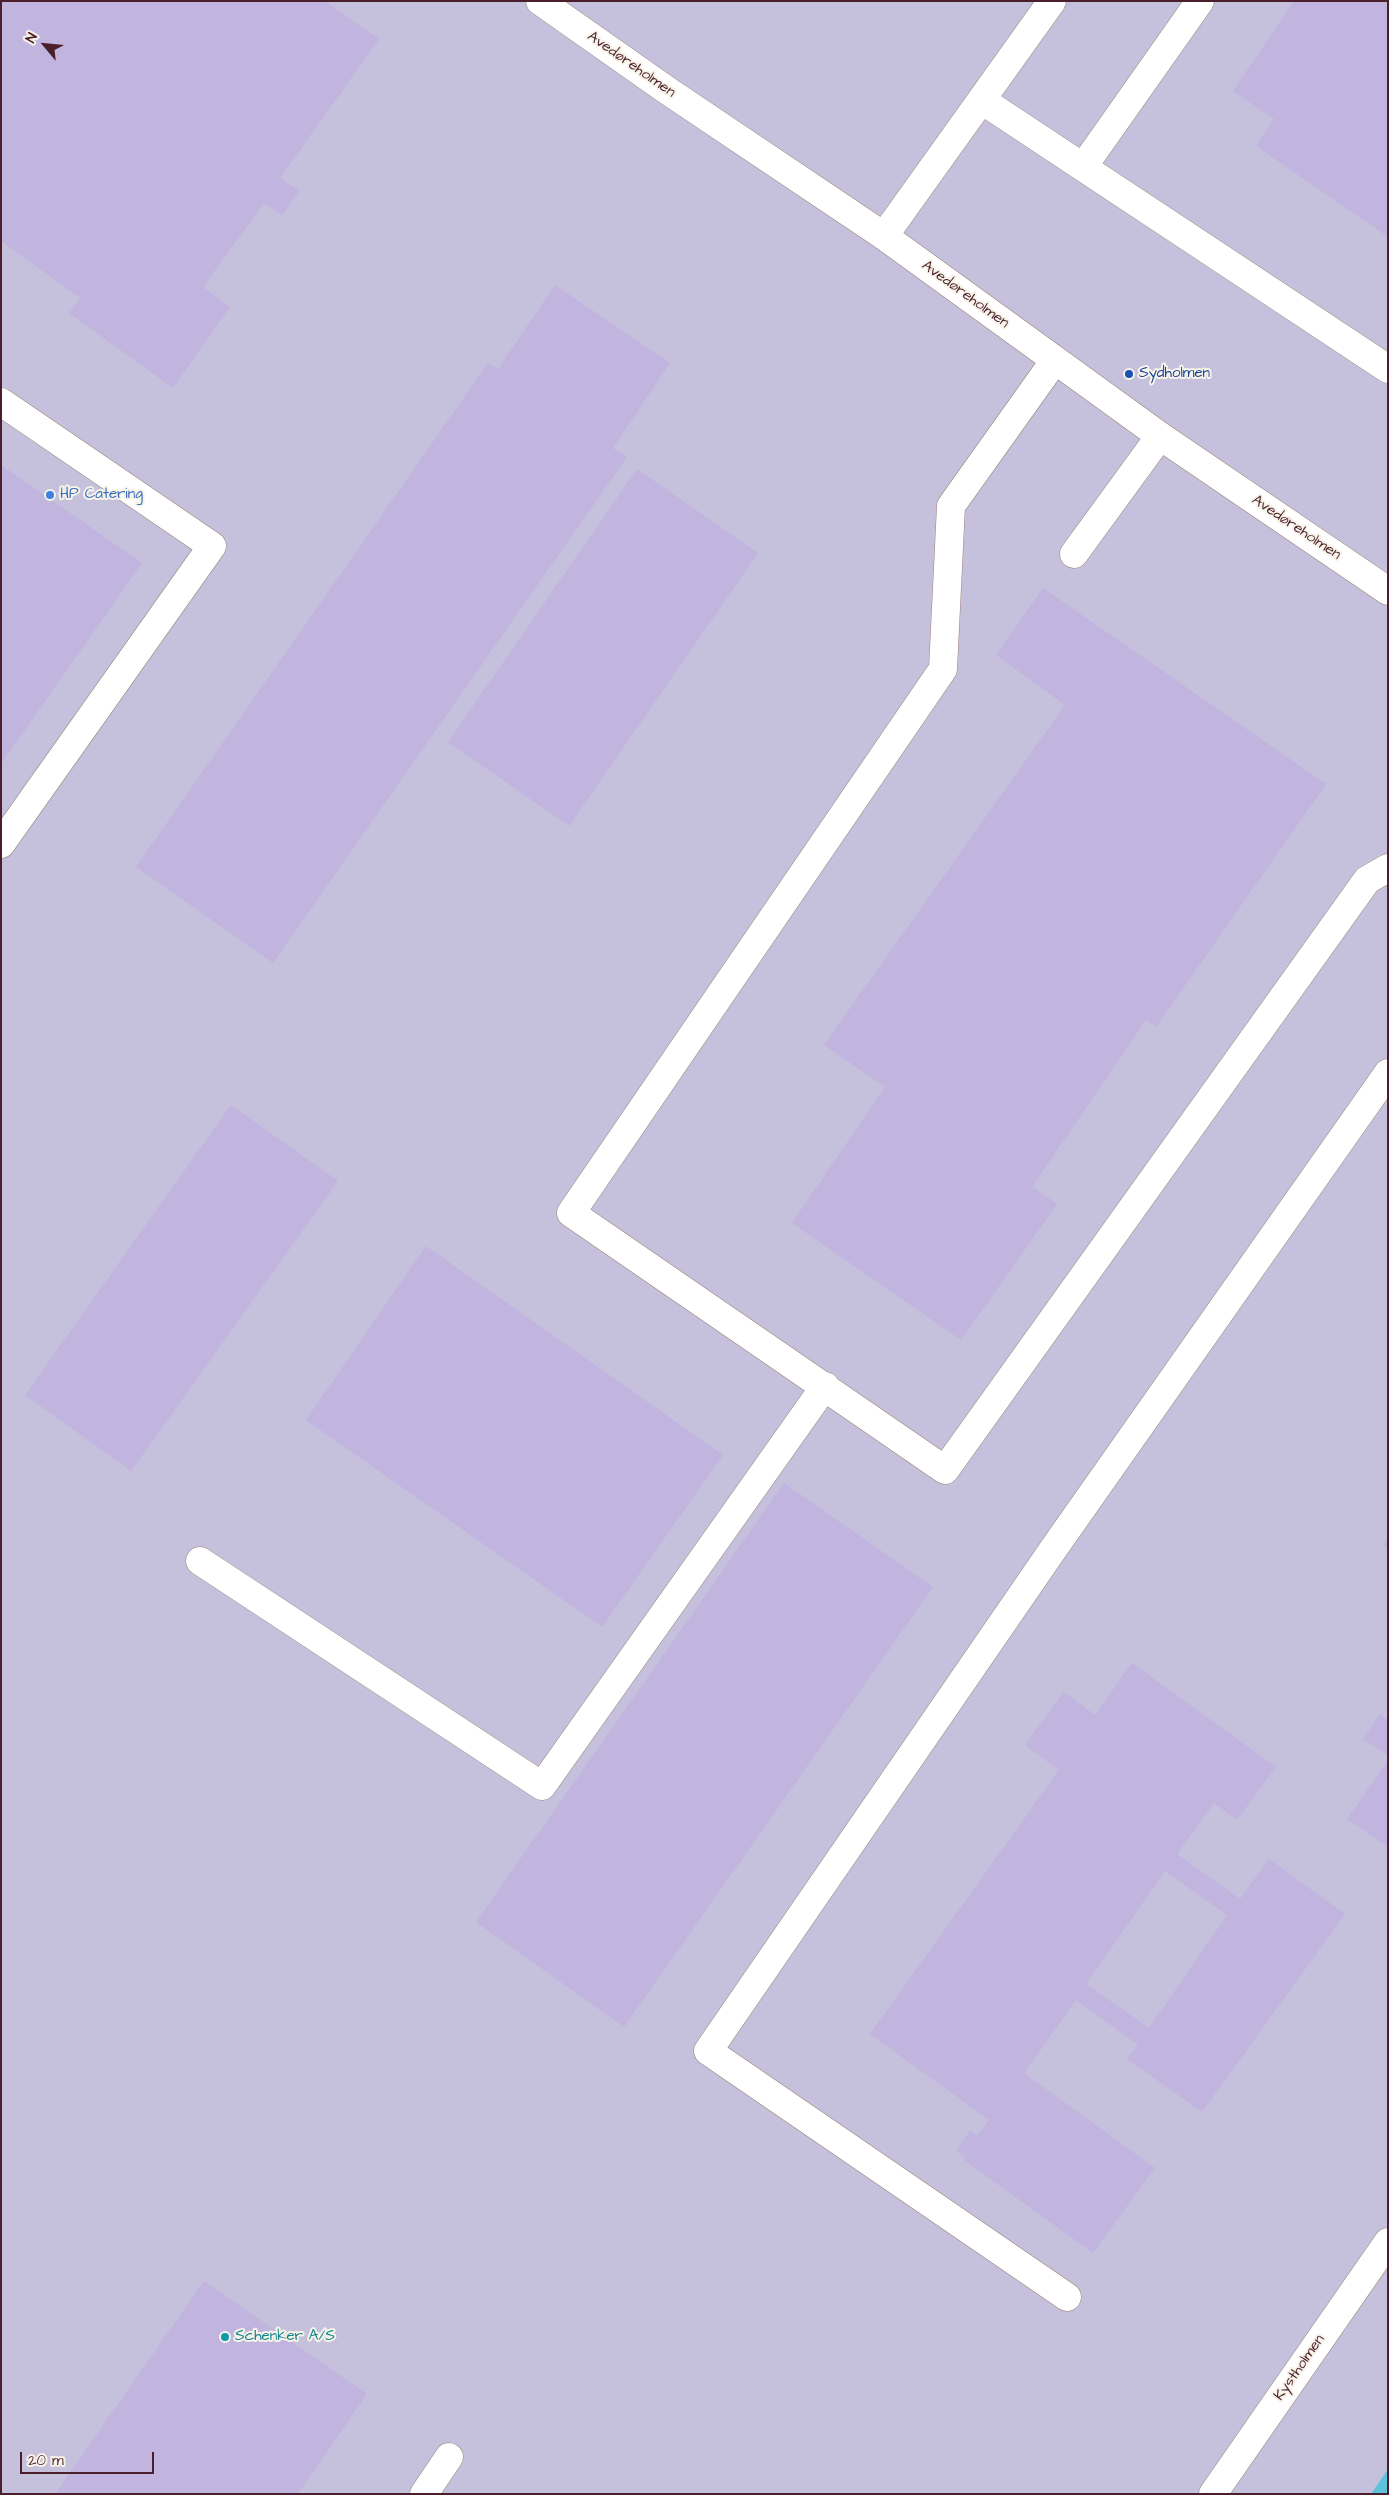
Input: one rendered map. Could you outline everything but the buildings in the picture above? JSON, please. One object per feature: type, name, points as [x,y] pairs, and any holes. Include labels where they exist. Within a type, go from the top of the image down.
[{"type":"street","name":"Avedøreholmen","points":[[540,1],[668,91],[884,236],[1160,436],[1388,591]]},
{"type":"street","points":[[884,236],[1052,1]]},
{"type":"street","points":[[1083,167],[1200,1]]},
{"type":"street","points":[[982,101],[1388,369]]},
{"type":"street","points":[[1055,360],[951,506],[943,669],[571,1213],[945,1470],[1367,880],[1388,868]]},
{"type":"street","points":[[1,402],[212,546],[1,844]]},
{"type":"street","points":[[1074,554],[1160,436]]},
{"type":"street","points":[[1067,2297],[708,2051],[1088,1500],[1388,1073]]},
{"type":"street","points":[[200,1561],[542,1786],[825,1386]]},
{"type":"street","name":"Kystholmen","points":[[1213,2494],[1388,2242]]},
{"type":"street","points":[[424,2494],[449,2457]]},
{"type":"shaded area","points":[[1,1],[1388,1],[1388,2494],[1,2494]]},
{"type":"water","points":[[1388,2469],[1388,2494],[1371,2494]]},
{"type":"place","name":"Sydholmen","points":[[1129,374]]},
{"type":"place","name":"HP Catering","points":[[50,495]]},
{"type":"place","name":"Schenker A/S","points":[[225,2337]]}]
